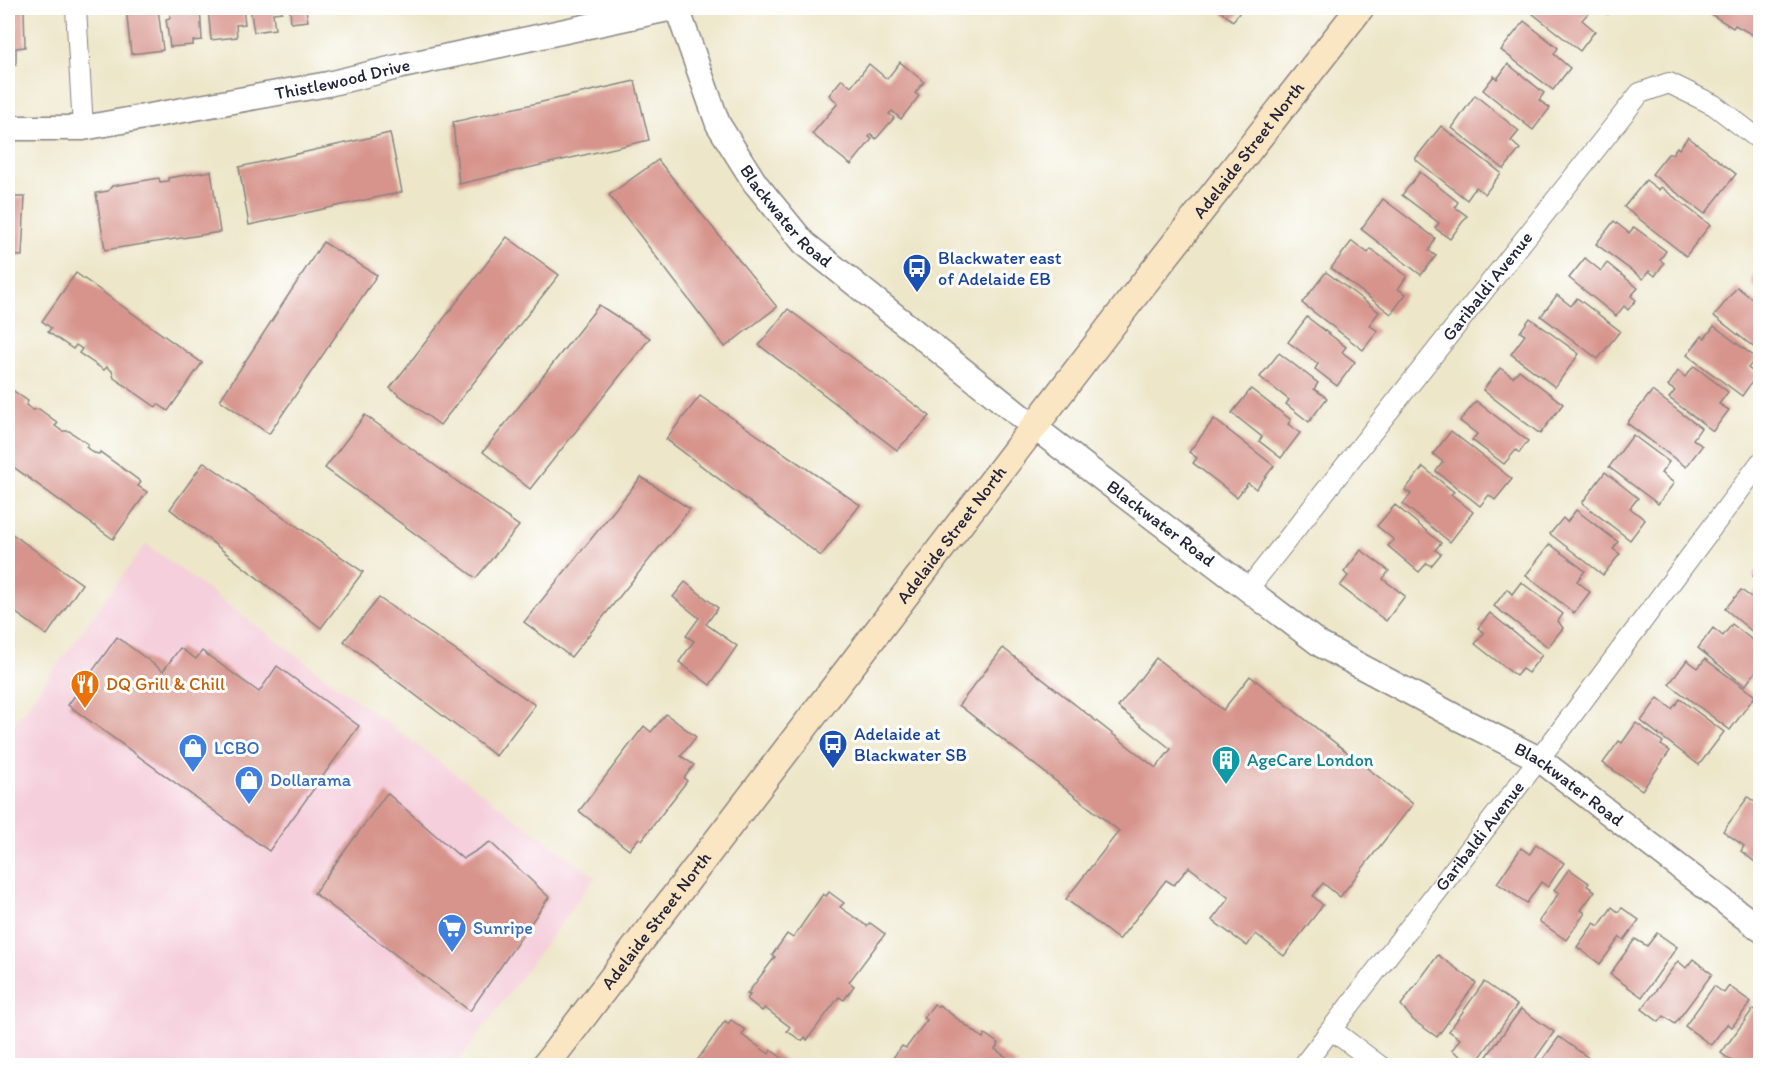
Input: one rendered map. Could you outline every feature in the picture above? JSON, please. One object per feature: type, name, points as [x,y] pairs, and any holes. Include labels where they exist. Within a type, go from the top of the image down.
[{"type":"main road","name":"Adelaide Street North","points":[[545,1065],[1034,427],[1360,8]]},
{"type":"street","points":[[76,8],[83,128]]},
{"type":"street","name":"Thistlewood Drive","points":[[8,128],[83,128],[328,84],[675,8]]},
{"type":"street","name":"Blackwater Road","points":[[675,8],[718,124],[755,183],[804,243],[1034,427],[1321,645],[1539,759],[1761,929]]},
{"type":"street","name":"Garibaldi Avenue","points":[[1248,589],[1640,93],[1669,83],[1714,105],[1761,140]]},
{"type":"street","name":"Garibaldi Avenue","points":[[1303,1065],[1539,759],[1761,463]]},
{"type":"street","points":[[1332,1030],[1380,1065]]},
{"type":"shaded area","points":[[146,544],[595,877],[456,1065],[8,1066],[8,732]]},
{"type":"building","points":[[8,8],[24,8],[25,47],[16,48],[16,65],[8,65]]},
{"type":"building","points":[[126,8],[158,8],[163,50],[131,54]]},
{"type":"building","points":[[169,8],[200,8],[202,40],[193,41],[193,45],[170,47],[166,19],[170,18]]},
{"type":"building","points":[[208,8],[243,8],[245,24],[236,25],[237,37],[211,40]]},
{"type":"building","points":[[250,8],[282,8],[282,12],[273,13],[275,29],[254,32]]},
{"type":"building","points":[[290,8],[315,9],[306,10],[308,21],[291,23]]},
{"type":"building","points":[[336,8],[358,8],[358,11],[339,12]]},
{"type":"building","points":[[1216,8],[1243,8],[1233,21]]},
{"type":"building","points":[[1538,8],[1593,8],[1582,20],[1595,31],[1580,51],[1533,14]]},
{"type":"building","points":[[1605,8],[1620,8],[1608,14]]},
{"type":"building","points":[[1712,8],[1760,8],[1760,22],[1753,35],[1735,25],[1733,28],[1709,13]]},
{"type":"building","points":[[1524,21],[1558,48],[1554,54],[1570,68],[1553,90],[1501,50]]},
{"type":"building","points":[[900,62],[924,82],[915,93],[919,96],[901,119],[892,111],[889,114],[894,118],[876,139],[871,134],[869,137],[872,139],[851,165],[812,134],[838,103],[829,95],[842,79],[851,87],[869,64],[887,79]]},
{"type":"building","points":[[1508,64],[1544,93],[1539,100],[1550,108],[1533,130],[1483,90],[1494,76],[1497,79]]},
{"type":"building","points":[[635,81],[649,140],[459,184],[453,122]]},
{"type":"building","points":[[1475,95],[1519,131],[1511,141],[1520,149],[1504,169],[1452,128]]},
{"type":"building","points":[[1441,126],[1501,173],[1485,194],[1476,187],[1467,200],[1415,159]]},
{"type":"building","points":[[390,133],[402,192],[249,225],[239,167]]},
{"type":"building","points":[[1688,137],[1736,174],[1705,214],[1652,174],[1668,154],[1672,154],[1677,147],[1679,149]]},
{"type":"building","points":[[658,160],[777,307],[725,347],[609,195]]},
{"type":"building","points":[[211,171],[220,232],[105,250],[96,193],[108,191],[112,186],[159,178],[160,182],[168,181],[168,178]]},
{"type":"building","points":[[1420,172],[1458,202],[1455,207],[1467,216],[1450,239],[1435,228],[1439,223],[1402,195]]},
{"type":"building","points":[[1646,180],[1659,190],[1661,187],[1710,225],[1686,256],[1624,207]]},
{"type":"building","points":[[8,192],[14,194],[14,197],[25,197],[22,256],[8,255]]},
{"type":"building","points":[[1383,199],[1435,238],[1429,251],[1436,256],[1421,275],[1361,229]]},
{"type":"building","points":[[1614,221],[1629,233],[1634,227],[1666,251],[1660,260],[1664,263],[1655,276],[1649,271],[1643,279],[1596,244]]},
{"type":"building","points":[[507,237],[559,275],[440,425],[390,388]]},
{"type":"building","points":[[1352,241],[1368,253],[1371,249],[1407,276],[1398,289],[1406,294],[1391,314],[1331,268]]},
{"type":"building","points":[[323,242],[377,275],[269,434],[220,400]]},
{"type":"building","points":[[1585,258],[1601,271],[1607,263],[1638,288],[1631,296],[1636,300],[1628,310],[1624,306],[1616,316],[1569,278]]},
{"type":"building","points":[[1760,268],[1760,291],[1752,285],[1752,277]]},
{"type":"building","points":[[1326,272],[1379,312],[1369,325],[1378,331],[1363,350],[1302,303]]},
{"type":"building","points":[[76,273],[202,363],[168,411],[158,404],[156,407],[114,378],[112,371],[107,367],[104,370],[79,353],[82,349],[76,345],[73,349],[48,332],[51,328],[42,321]]},
{"type":"building","points":[[1737,287],[1760,305],[1760,352],[1714,316]]},
{"type":"building","points":[[1557,295],[1571,306],[1577,298],[1620,331],[1598,359],[1541,316]]},
{"type":"building","points":[[599,305],[650,338],[530,489],[483,452]]},
{"type":"building","points":[[788,309],[930,416],[897,450],[759,345]]},
{"type":"building","points":[[1307,317],[1346,347],[1342,352],[1355,362],[1337,386],[1315,369],[1318,364],[1288,342]]},
{"type":"building","points":[[1530,318],[1579,354],[1555,387],[1511,354],[1525,335],[1520,332]]},
{"type":"building","points":[[1714,326],[1756,358],[1748,368],[1757,375],[1742,396],[1687,355],[1702,336],[1705,338]]},
{"type":"building","points":[[1279,353],[1318,383],[1314,389],[1327,398],[1309,422],[1286,404],[1289,400],[1260,377]]},
{"type":"building","points":[[1694,366],[1728,392],[1719,404],[1729,410],[1713,431],[1669,398],[1675,391],[1668,386],[1678,371],[1685,377]]},
{"type":"building","points":[[1500,368],[1513,377],[1519,370],[1563,404],[1540,434],[1483,390]]},
{"type":"building","points":[[8,387],[28,401],[26,405],[33,410],[39,409],[58,423],[55,426],[62,431],[69,431],[88,444],[86,447],[94,453],[99,454],[100,452],[141,482],[138,486],[147,492],[113,539],[8,463]]},
{"type":"building","points":[[1251,389],[1291,420],[1288,424],[1300,433],[1281,458],[1259,441],[1262,437],[1232,413]]},
{"type":"building","points":[[1652,391],[1701,428],[1693,439],[1702,446],[1686,467],[1627,423]]},
{"type":"building","points":[[700,396],[860,505],[821,556],[666,439]]},
{"type":"building","points":[[1476,401],[1528,441],[1519,453],[1516,450],[1504,464],[1472,440],[1477,434],[1460,421]]},
{"type":"building","points":[[365,415],[519,526],[476,578],[325,468]]},
{"type":"building","points":[[1214,419],[1274,466],[1256,489],[1248,483],[1237,497],[1193,463],[1197,458],[1189,452]]},
{"type":"building","points":[[1451,431],[1512,479],[1495,500],[1489,495],[1480,506],[1436,471],[1443,462],[1433,454]]},
{"type":"building","points":[[1633,435],[1669,462],[1661,473],[1674,483],[1658,504],[1609,467]]},
{"type":"building","points":[[204,462],[363,572],[321,628],[170,509]]},
{"type":"building","points":[[1423,467],[1454,492],[1451,494],[1473,512],[1450,542],[1403,504],[1411,494],[1405,490]]},
{"type":"building","points":[[1605,472],[1638,498],[1630,508],[1645,520],[1630,540],[1582,503]]},
{"type":"building","points":[[641,477],[690,509],[571,657],[524,622]]},
{"type":"building","points":[[1395,505],[1441,543],[1435,550],[1441,554],[1431,566],[1427,563],[1419,572],[1388,546],[1394,540],[1377,526]]},
{"type":"building","points":[[1576,510],[1618,542],[1613,549],[1620,554],[1603,575],[1550,534],[1563,518],[1567,522]]},
{"type":"building","points":[[8,531],[82,584],[47,635],[8,607]]},
{"type":"building","points":[[1550,544],[1585,571],[1577,581],[1590,592],[1574,613],[1526,575]]},
{"type":"building","points":[[1361,550],[1389,571],[1383,579],[1405,596],[1386,621],[1340,586],[1348,576],[1344,572]]},
{"type":"building","points":[[1760,565],[1760,582],[1753,576]]},
{"type":"building","points":[[685,582],[718,608],[706,624],[737,646],[710,685],[679,662],[694,641],[686,636],[699,618],[673,597]]},
{"type":"building","points":[[1521,582],[1563,614],[1558,621],[1563,628],[1548,647],[1494,606],[1507,589],[1512,594]]},
{"type":"building","points":[[1760,585],[1760,638],[1725,609],[1741,590],[1751,597]]},
{"type":"building","points":[[379,598],[535,705],[496,756],[344,641]]},
{"type":"building","points":[[1490,613],[1542,655],[1528,673],[1522,669],[1516,676],[1475,644],[1484,633],[1478,628]]},
{"type":"building","points":[[1732,624],[1760,646],[1758,664],[1760,666],[1745,686],[1698,648],[1713,628],[1723,636]]},
{"type":"building","points":[[117,637],[163,671],[180,648],[196,659],[202,651],[259,692],[277,666],[359,726],[269,851],[68,705]]},
{"type":"building","name":"AgeCare London","points":[[1003,648],[1156,768],[1171,749],[1118,707],[1156,658],[1223,710],[1250,676],[1413,804],[1340,897],[1323,883],[1313,896],[1323,905],[1284,956],[1256,934],[1247,946],[1212,920],[1229,898],[1189,867],[1174,885],[1166,880],[1119,940],[1066,899],[1119,831],[959,705]]},
{"type":"building","points":[[1705,659],[1755,696],[1730,730],[1669,684],[1687,660],[1698,668]]},
{"type":"building","points":[[1658,698],[1672,709],[1680,699],[1724,732],[1699,765],[1641,721]]},
{"type":"building","points":[[666,714],[696,737],[681,756],[694,765],[684,778],[687,781],[642,840],[639,838],[629,850],[579,811],[644,726],[651,732]]},
{"type":"building","points":[[1636,723],[1663,742],[1661,745],[1670,751],[1642,790],[1603,763],[1619,741],[1622,743]]},
{"type":"building","name":"Sunripe","points":[[387,793],[463,859],[490,842],[549,897],[470,1011],[314,893]]},
{"type":"building","points":[[1748,797],[1760,806],[1760,866],[1741,851],[1744,846],[1723,831]]},
{"type":"building","points":[[1536,844],[1564,863],[1548,887],[1541,882],[1527,903],[1497,883],[1521,848],[1530,854]]},
{"type":"building","points":[[1569,869],[1589,883],[1587,886],[1595,891],[1581,910],[1585,913],[1566,940],[1539,921],[1559,893],[1554,890]]},
{"type":"building","points":[[829,892],[844,903],[840,907],[867,926],[870,923],[885,934],[849,982],[854,986],[844,1000],[839,997],[807,1040],[805,1037],[802,1041],[787,1031],[790,1027],[765,1008],[762,1011],[747,999],[750,995],[747,994],[775,957],[772,955],[787,934],[793,938],[823,894],[826,896]]},
{"type":"building","points":[[1612,907],[1618,912],[1622,908],[1639,920],[1624,940],[1620,937],[1600,964],[1577,947],[1594,923],[1599,926]]},
{"type":"building","points":[[1657,933],[1677,947],[1642,997],[1610,974],[1635,939],[1647,946]]},
{"type":"building","points":[[1438,955],[1476,983],[1437,1037],[1413,1020],[1401,1005]]},
{"type":"building","points":[[1693,959],[1712,974],[1675,1024],[1664,1016],[1659,1022],[1642,1009],[1678,961],[1686,968]]},
{"type":"building","points":[[1484,982],[1517,1005],[1474,1066],[1452,1050],[1460,1039],[1449,1031]]},
{"type":"building","points":[[1714,986],[1724,993],[1729,986],[1751,1002],[1732,1027],[1727,1024],[1711,1045],[1685,1026]]},
{"type":"building","points":[[934,1004],[938,1007],[939,1005],[983,1038],[985,1034],[999,1044],[995,1049],[1019,1066],[896,1066],[894,1064],[896,1062],[892,1059],[902,1046],[906,1048],[927,1020],[924,1018]]},
{"type":"building","points":[[1521,1009],[1554,1032],[1530,1066],[1493,1066],[1485,1059]]},
{"type":"building","points":[[1753,1009],[1760,1014],[1760,1054],[1753,1066],[1738,1066],[1721,1053]]},
{"type":"building","points":[[731,1020],[745,1030],[742,1035],[769,1054],[771,1050],[786,1061],[783,1066],[686,1066],[689,1062],[694,1065],[725,1021],[728,1024]]},
{"type":"building","points":[[1559,1037],[1590,1059],[1585,1066],[1538,1066]]},
{"type":"place","name":"Blackwater east of Adelaide EB","points":[[917,294]]},
{"type":"place","name":"DQ Grill & Chill","points":[[85,710]]},
{"type":"place","name":"Adelaide at Blackwater SB","points":[[833,770]]},
{"type":"place","name":"LCBO","points":[[193,774]]},
{"type":"place","name":"AgeCare London","points":[[1226,786]]},
{"type":"place","name":"Dollarama","points":[[249,806]]},
{"type":"place","name":"Sunripe","points":[[452,954]]}]
